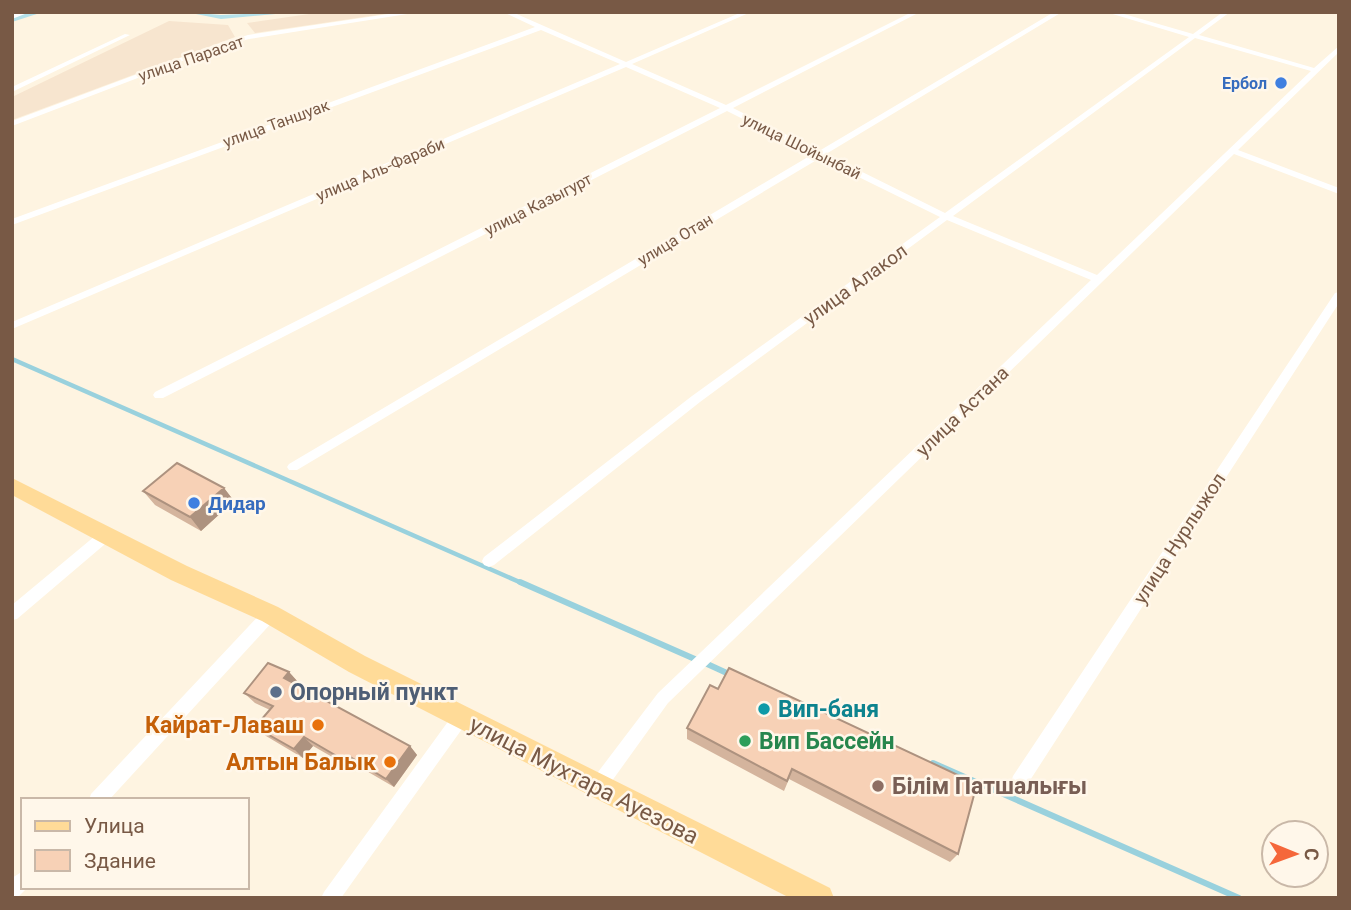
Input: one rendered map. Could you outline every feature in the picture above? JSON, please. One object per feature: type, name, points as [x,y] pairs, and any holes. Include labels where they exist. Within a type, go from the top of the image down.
[{"type":"main road","name":"улица Мухтара Ауезова","points":[[12,486],[179,573],[270,614],[357,664],[820,898]]},
{"type":"street","points":[[12,17],[27,12]]},
{"type":"street","name":"улица Парасат","points":[[12,124],[238,40],[417,12]]},
{"type":"street","name":"улица Шойынбай","points":[[506,12],[726,108],[947,217],[1098,279]]},
{"type":"street","name":"улица Аль-Фараби","points":[[12,326],[748,12]]},
{"type":"street","name":"улица Казыгурт","points":[[159,395],[917,12]]},
{"type":"street","name":"улица Отан","points":[[293,467],[1059,12]]},
{"type":"street","points":[[1109,12],[1314,70]]},
{"type":"street","name":"улица Алакол","points":[[489,561],[696,399],[1227,12]]},
{"type":"street","name":"улица Таншуак","points":[[12,222],[542,27]]},
{"type":"street","points":[[12,90],[127,35]]},
{"type":"street","name":"улица Астана","points":[[598,786],[663,698],[1339,48]]},
{"type":"street","points":[[1231,150],[1339,191]]},
{"type":"street","name":"улица Нурлыжол","points":[[1019,782],[1339,295]]},
{"type":"street","points":[[12,614],[106,535]]},
{"type":"street","points":[[99,798],[270,614]]},
{"type":"street","points":[[330,898],[461,717]]},
{"type":"shaded area","points":[[323,12],[398,12],[255,33],[247,23]]},
{"type":"shaded area","points":[[169,21],[228,25],[235,37],[12,120],[12,97]]},
{"type":"building","points":[[177,463],[224,488],[190,517],[143,491]]},
{"type":"building","points":[[268,663],[289,672],[284,678],[410,746],[386,779],[350,757],[347,762],[304,737],[294,749],[255,727],[273,706],[244,693]]},
{"type":"building","points":[[729,668],[977,784],[958,854],[792,769],[787,781],[687,728],[710,685],[718,689]]},
{"type":"waterway","points":[[12,20],[39,12]]},
{"type":"waterway","points":[[190,12],[221,17],[293,12]]},
{"type":"waterway","points":[[12,359],[524,584]]},
{"type":"waterway","points":[[520,582],[697,660]]},
{"type":"waterway","points":[[705,663],[729,674]]},
{"type":"waterway","points":[[933,763],[1239,898]]},
{"type":"place","name":"Ербол","points":[[1281,83]]},
{"type":"place","name":"Дидар","points":[[194,503]]},
{"type":"place","name":"Опорный пункт","points":[[276,692]]},
{"type":"place","name":"Вип-баня","points":[[764,709]]},
{"type":"place","name":"Кайрат-Лаваш","points":[[318,725]]},
{"type":"place","name":"Вип Бассейн","points":[[745,741]]},
{"type":"place","name":"Алтын Балык","points":[[390,762]]},
{"type":"place","name":"Білім Патшалығы","points":[[878,786]]}]
